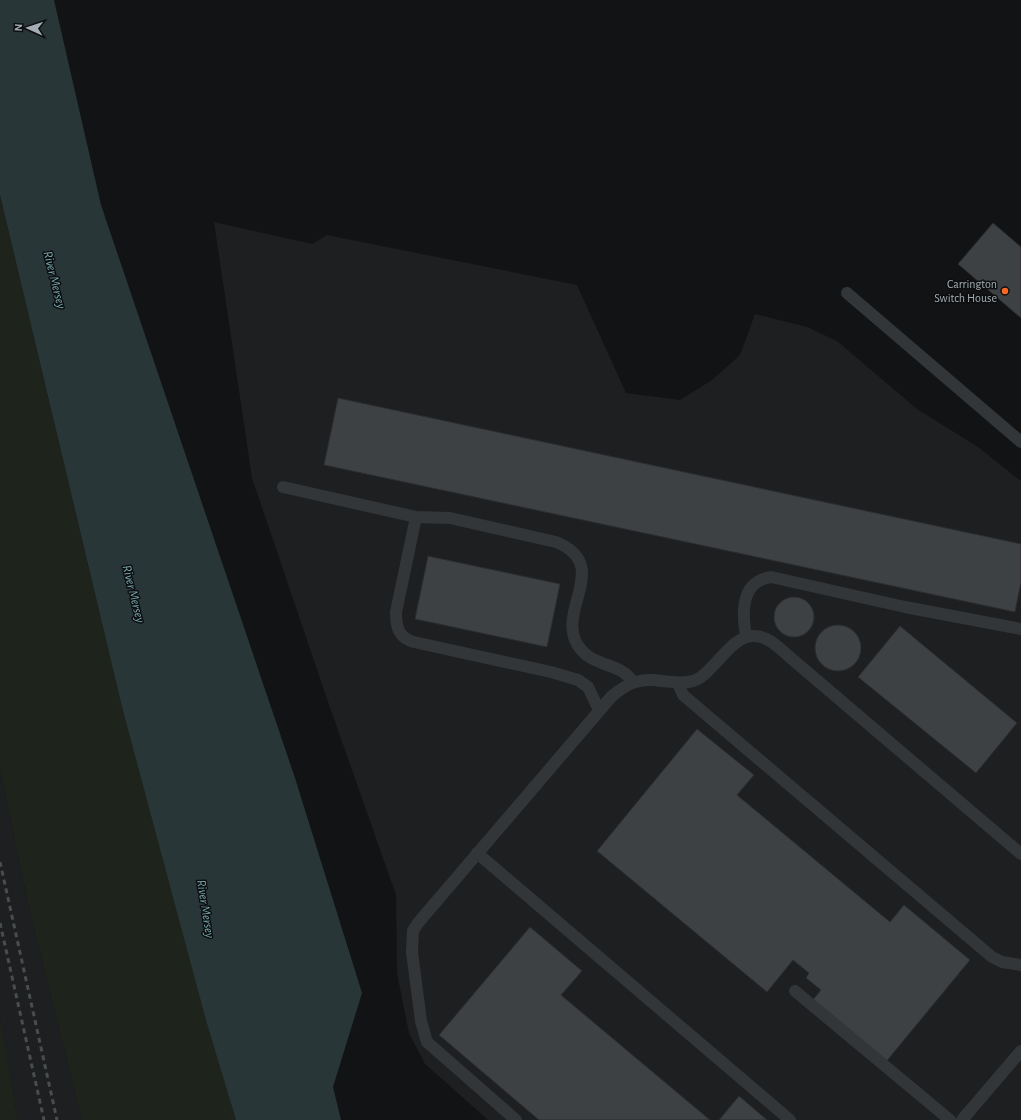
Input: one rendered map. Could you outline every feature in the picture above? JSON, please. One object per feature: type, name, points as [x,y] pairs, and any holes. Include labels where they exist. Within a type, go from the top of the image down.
[{"type":"lane","points":[[847,293],[1021,442]]},
{"type":"lane","points":[[284,487],[416,517],[450,518],[556,542],[569,548],[579,559],[582,571],[581,585],[573,619],[573,632],[576,643],[585,654],[595,661],[622,671],[633,682]]},
{"type":"lane","points":[[416,517],[396,612],[396,623],[399,633],[406,640],[552,672],[578,680],[588,687],[600,710]]},
{"type":"lane","points":[[746,636],[744,614],[745,602],[750,591],[758,581],[771,577],[905,607],[1021,629]]},
{"type":"lane","points":[[516,1120],[431,1047],[424,1036],[420,1021],[412,952],[414,931],[418,923],[612,696],[633,682],[647,680],[678,683],[694,681],[708,671],[723,654],[746,636],[762,637],[771,642],[1021,854]]},
{"type":"lane","points":[[678,683],[683,695],[992,957],[1002,962],[1021,965]]},
{"type":"lane","points":[[477,853],[790,1120]]},
{"type":"lane","points":[[796,991],[950,1120]]},
{"type":"lane","points":[[962,1120],[1021,1051]]},
{"type":"shaded area","points":[[0,195],[122,707],[236,1120],[82,1120],[28,903],[0,769]]},
{"type":"shaded area","points":[[214,222],[312,244],[327,235],[577,285],[626,393],[680,400],[712,380],[740,355],[755,314],[807,327],[837,341],[917,409],[978,447],[1021,481],[1021,1120],[488,1120],[425,1064],[409,1033],[397,973],[396,895],[327,699],[252,478]]},
{"type":"shaded area","points":[[0,769],[28,903],[82,1120],[18,1120],[0,1018]]},
{"type":"shaded area","points":[[0,1019],[2,1028],[18,1120],[0,1120]]},
{"type":"water","name":"River Mersey","points":[[0,0],[54,0],[101,205],[295,778],[362,993],[333,1087],[341,1120],[236,1120],[206,1020],[122,707],[0,195]]},
{"type":"building","name":"Carrington Switch House","points":[[993,223],[1021,247],[1021,318],[958,264]]},
{"type":"building","points":[[338,398],[1021,544],[1021,582],[1015,612],[324,465]]},
{"type":"building","points":[[428,556],[560,584],[547,647],[415,619]]},
{"type":"building","points":[[794,597],[802,599],[808,603],[812,609],[814,617],[812,625],[808,631],[802,635],[794,637],[786,635],[780,631],[776,625],[774,617],[776,609],[780,603],[786,599]]},
{"type":"building","points":[[833,625],[843,625],[855,631],[860,639],[860,657],[855,665],[847,670],[833,671],[825,668],[818,661],[815,653],[815,643],[818,635],[825,628]]},
{"type":"building","points":[[900,626],[1017,723],[976,773],[858,677]]},
{"type":"building","points":[[697,729],[754,775],[737,795],[890,922],[904,905],[970,960],[885,1063],[811,1002],[821,990],[806,978],[809,973],[793,960],[767,992],[597,851]]},
{"type":"building","points":[[530,927],[582,971],[561,995],[710,1120],[539,1120],[439,1035]]},
{"type":"building","points":[[739,1096],[767,1120],[719,1120]]},
{"type":"railway","points":[[0,862],[57,1120]]},
{"type":"railway","points":[[0,923],[44,1120]]},
{"type":"place","name":"Carrington Switch House","points":[[1005,291]]}]
